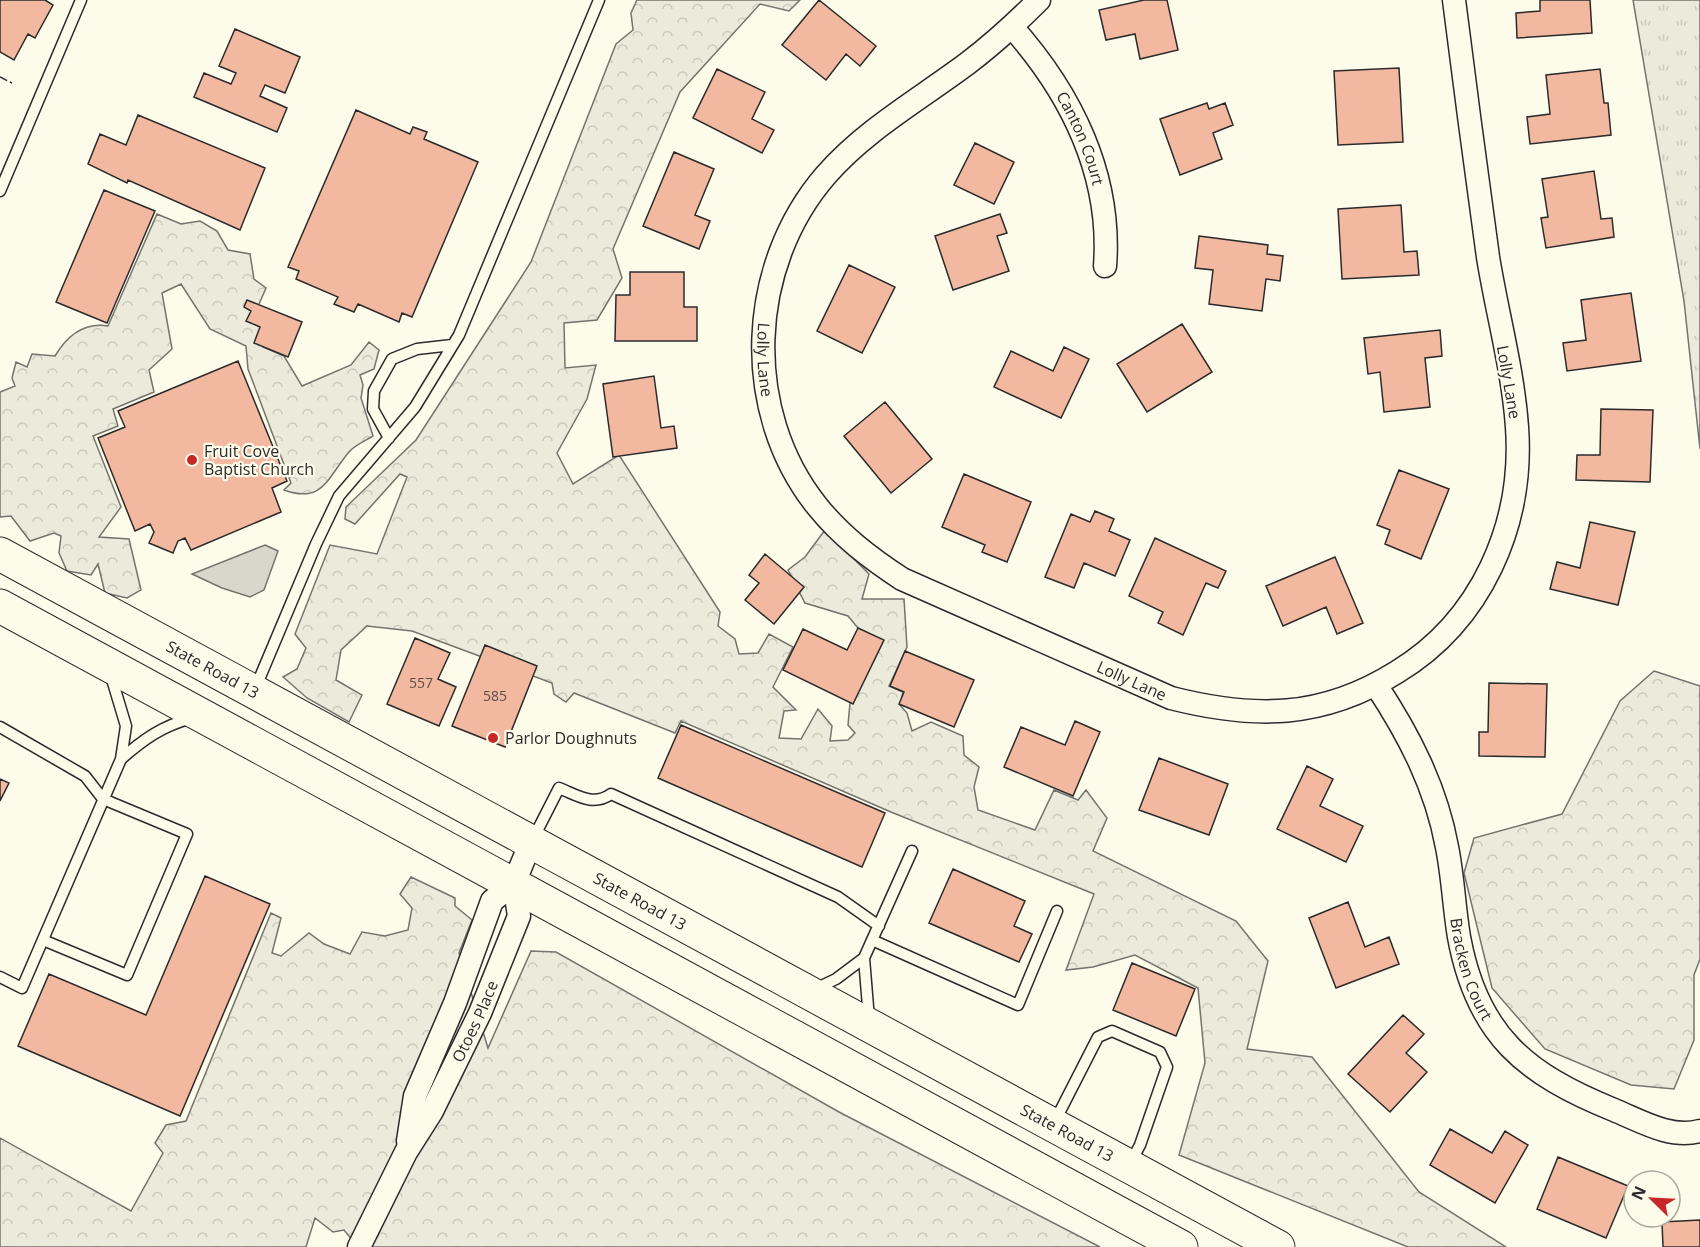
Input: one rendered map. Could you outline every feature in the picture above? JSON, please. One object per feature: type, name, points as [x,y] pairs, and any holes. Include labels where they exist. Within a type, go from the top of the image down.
[{"type":"main road","name":"State Road 13","points":[[0,554],[1278,1247]]},
{"type":"main road","points":[[0,606],[1181,1247]]},
{"type":"main road","points":[[868,1078],[991,1119],[1007,1127],[1022,1130],[1039,1128],[1049,1123]]},
{"type":"main road","points":[[1040,1171],[1052,1162],[1068,1160],[1109,1181],[1192,1201]]},
{"type":"street","name":"Lolly Lane","points":[[1039,0],[1012,27],[849,152],[826,175],[790,228],[778,257],[769,289],[763,356],[770,405],[779,437],[795,472],[816,504],[841,533],[870,558],[902,579],[1171,698],[1217,709],[1263,712],[1310,707],[1376,685],[1431,648],[1475,598],[1504,540],[1515,498],[1518,467],[1517,426],[1489,259],[1454,0]]},
{"type":"street","name":"Canton Court","points":[[1012,27],[1055,80],[1086,140],[1100,189],[1107,240],[1105,266]]},
{"type":"street","name":"Bracken Court","points":[[1376,685],[1406,732],[1437,804],[1447,847],[1459,938],[1471,984],[1479,1006],[1500,1038],[1527,1064],[1569,1092],[1669,1132],[1690,1134],[1700,1131]]},
{"type":"street","points":[[514,883],[531,842]]},
{"type":"street","name":"Otoes Place","points":[[359,1247],[406,1152],[432,1111],[470,1032],[519,915],[514,883]]},
{"type":"lane","points":[[0,190],[81,0]]},
{"type":"lane","points":[[254,692],[339,496],[415,407],[452,345],[599,0]]},
{"type":"lane","points":[[388,438],[373,408],[374,391],[392,359],[417,349],[452,345]]},
{"type":"lane","points":[[0,977],[22,988],[121,759],[126,726],[108,664]]},
{"type":"lane","points":[[121,759],[148,736],[167,725],[202,715]]},
{"type":"lane","points":[[0,727],[85,776],[103,799],[187,834],[127,975],[42,940]]},
{"type":"lane","points":[[531,842],[558,788],[592,801],[602,800],[611,794],[838,897],[879,926]]},
{"type":"lane","points":[[870,1025],[864,958],[912,851]]},
{"type":"lane","points":[[872,940],[1018,1005],[1057,911]]},
{"type":"lane","points":[[808,992],[836,979],[864,958]]},
{"type":"lane","points":[[1049,1123],[1098,1037],[1112,1031],[1160,1052],[1167,1066],[1140,1145],[1129,1167]]},
{"type":"green space","points":[[637,0],[800,0],[789,11],[760,4],[680,92],[613,249],[622,278],[597,320],[564,323],[565,368],[596,365],[587,399],[557,453],[573,484],[619,455],[720,612],[718,626],[735,639],[739,654],[758,653],[769,634],[793,647],[773,687],[796,710],[784,711],[779,738],[801,739],[818,709],[832,726],[830,741],[848,740],[855,733],[848,725],[851,691],[863,634],[848,616],[805,603],[788,570],[805,557],[825,530],[869,574],[862,599],[904,599],[907,647],[889,686],[903,692],[900,705],[907,713],[912,731],[931,722],[963,736],[964,755],[979,767],[974,787],[978,810],[1035,830],[1054,790],[1078,800],[1086,790],[1107,818],[1093,851],[1236,921],[1268,961],[1247,1049],[1312,1057],[1419,1192],[1506,1247],[1408,1247],[1179,1155],[1205,1063],[1198,988],[1135,955],[1093,967],[1066,970],[1094,894],[891,812],[681,721],[675,733],[574,693],[566,702],[554,694],[552,683],[412,631],[367,626],[341,650],[336,680],[362,695],[349,722],[307,698],[283,677],[297,669],[306,648],[295,634],[330,545],[377,554],[407,477],[400,474],[355,524],[345,519],[346,507],[416,440],[531,262],[616,44],[633,30],[631,13]]},
{"type":"green space","points":[[1633,0],[1700,0],[1700,449],[1684,301]]},
{"type":"green space","points":[[157,214],[181,224],[200,221],[217,231],[228,250],[250,254],[254,279],[266,288],[256,311],[268,324],[263,347],[284,356],[302,386],[351,365],[369,342],[379,350],[374,369],[360,375],[363,385],[361,398],[373,436],[351,450],[329,479],[316,491],[308,494],[284,490],[291,483],[248,369],[246,346],[210,329],[181,284],[162,293],[172,349],[149,370],[154,392],[113,409],[118,426],[93,436],[121,507],[99,537],[129,539],[141,590],[127,598],[105,593],[98,564],[91,575],[67,571],[59,553],[61,536],[54,533],[30,541],[11,516],[0,517],[0,392],[15,386],[12,378],[16,362],[27,367],[32,354],[55,356],[65,342],[84,328],[108,326]]},
{"type":"green space","points":[[1654,671],[1700,686],[1700,959],[1694,975],[1694,1040],[1674,1089],[1631,1085],[1545,1049],[1492,988],[1464,873],[1474,838],[1562,814],[1620,701]]},
{"type":"green space","points":[[411,877],[455,898],[455,906],[472,920],[459,953],[488,1048],[531,951],[556,952],[839,1112],[1100,1247],[358,1247],[344,1230],[333,1232],[315,1218],[306,1247],[0,1247],[0,1138],[131,1211],[163,1153],[155,1143],[166,1125],[186,1121],[271,913],[281,918],[272,953],[281,956],[309,933],[324,944],[350,954],[362,932],[385,936],[408,930],[412,908],[400,894]]},
{"type":"shaded area","points":[[265,545],[278,551],[264,590],[250,597],[222,588],[192,574]]},
{"type":"building","points":[[0,0],[45,0],[53,5],[35,38],[28,34],[14,60],[0,52]]},
{"type":"building","points":[[819,0],[876,46],[860,66],[846,54],[826,80],[782,45]]},
{"type":"building","points":[[1144,0],[1167,0],[1178,50],[1140,59],[1135,34],[1106,40],[1099,10]]},
{"type":"building","points":[[1540,0],[1590,0],[1592,33],[1517,38],[1516,13],[1540,11]]},
{"type":"building","points":[[235,29],[300,57],[285,93],[265,85],[260,96],[287,108],[277,132],[194,97],[204,73],[231,84],[236,73],[219,66]]},
{"type":"building","points":[[1399,68],[1403,142],[1338,145],[1334,71]]},
{"type":"building","points":[[717,69],[765,92],[752,119],[774,130],[762,153],[693,118]]},
{"type":"building","points":[[1600,69],[1604,103],[1608,103],[1611,135],[1530,144],[1527,117],[1550,114],[1546,75]]},
{"type":"building","points":[[1207,103],[1209,109],[1225,103],[1233,125],[1213,133],[1222,159],[1180,175],[1160,119]]},
{"type":"building","points":[[356,110],[410,134],[413,127],[427,132],[424,139],[478,162],[412,317],[402,313],[399,322],[358,304],[354,312],[334,304],[338,297],[296,279],[299,271],[288,267]]},
{"type":"building","points":[[138,115],[265,168],[240,230],[128,180],[127,183],[88,164],[100,134],[126,145]]},
{"type":"building","points":[[975,143],[1014,162],[994,204],[954,185]]},
{"type":"building","points":[[674,152],[714,169],[695,215],[710,221],[699,249],[643,226]]},
{"type":"building","points":[[1594,171],[1601,219],[1612,218],[1614,237],[1546,248],[1541,218],[1548,217],[1542,179]]},
{"type":"building","points":[[104,190],[155,211],[107,323],[56,302]]},
{"type":"building","points":[[1401,205],[1404,252],[1417,251],[1419,275],[1342,279],[1338,209]]},
{"type":"building","points":[[1000,214],[1007,233],[997,236],[1009,271],[953,290],[935,236]]},
{"type":"building","points":[[1199,236],[1268,245],[1267,254],[1283,256],[1280,281],[1266,279],[1262,311],[1209,304],[1213,270],[1195,268]]},
{"type":"building","points":[[849,265],[895,287],[862,353],[817,331]]},
{"type":"building","points":[[630,272],[684,272],[684,307],[697,307],[697,341],[615,341],[616,295],[630,295]]},
{"type":"building","points":[[1631,293],[1641,361],[1567,371],[1563,343],[1586,340],[1581,300]]},
{"type":"building","points":[[247,300],[302,322],[288,357],[254,343],[260,327],[246,321],[251,311],[244,307]]},
{"type":"building","points":[[1182,324],[1212,372],[1147,412],[1117,364]]},
{"type":"building","points":[[1440,330],[1442,356],[1425,358],[1430,407],[1384,412],[1380,372],[1368,374],[1364,338]]},
{"type":"building","points":[[1064,347],[1089,359],[1061,418],[994,387],[1011,351],[1053,371]]},
{"type":"building","name":"Fruit Cove Baptist Church","points":[[238,361],[287,481],[272,488],[281,512],[191,550],[185,538],[178,541],[173,553],[149,543],[154,532],[150,524],[135,531],[98,438],[125,427],[118,411]]},
{"type":"building","points":[[654,376],[661,428],[674,426],[677,448],[613,457],[603,384]]},
{"type":"building","points":[[885,402],[932,459],[891,493],[844,436]]},
{"type":"building","points":[[1601,409],[1653,410],[1650,482],[1576,480],[1577,455],[1600,455]]},
{"type":"building","points":[[1399,470],[1449,489],[1421,559],[1385,544],[1390,530],[1377,525]]},
{"type":"building","points":[[964,474],[1031,502],[1007,562],[982,552],[985,545],[942,527]]},
{"type":"building","points":[[1095,511],[1114,519],[1109,531],[1130,540],[1115,576],[1084,563],[1074,588],[1045,577],[1071,514],[1090,522]]},
{"type":"building","points":[[1590,522],[1635,532],[1618,605],[1550,589],[1557,562],[1580,568]]},
{"type":"building","points":[[1155,538],[1226,571],[1218,588],[1206,583],[1183,635],[1158,623],[1163,612],[1129,596]]},
{"type":"building","points":[[765,554],[804,587],[774,624],[745,600],[759,583],[749,575]]},
{"type":"building","points":[[1335,557],[1363,623],[1337,634],[1326,607],[1283,626],[1266,586]]},
{"type":"building","points":[[858,628],[884,640],[853,704],[783,670],[803,629],[847,650]]},
{"type":"building","points":[[415,638],[450,653],[438,679],[456,687],[439,726],[387,704]]},
{"type":"building","points":[[485,645],[537,666],[505,747],[452,726]]},
{"type":"building","points":[[905,651],[974,680],[954,727],[899,704],[904,692],[890,686]]},
{"type":"building","points":[[1489,683],[1547,684],[1545,757],[1479,756],[1479,732],[1488,732]]},
{"type":"building","points":[[1075,721],[1100,732],[1073,796],[1004,767],[1021,727],[1065,745]]},
{"type":"building","points":[[681,725],[885,813],[862,867],[658,778]]},
{"type":"building","points":[[1159,758],[1228,784],[1209,835],[1139,810]]},
{"type":"building","points":[[1307,766],[1333,779],[1320,806],[1363,826],[1346,862],[1277,829]]},
{"type":"building","points":[[0,779],[9,783],[0,801]]},
{"type":"building","points":[[953,869],[1025,901],[1014,926],[1032,934],[1019,962],[929,923]]},
{"type":"building","points":[[205,876],[270,904],[180,1116],[18,1046],[49,974],[146,1015]]},
{"type":"building","points":[[1348,902],[1365,947],[1389,937],[1399,964],[1336,988],[1309,918]]},
{"type":"building","points":[[1132,963],[1195,989],[1176,1036],[1113,1010]]},
{"type":"building","points":[[1403,1015],[1424,1034],[1406,1053],[1427,1072],[1390,1112],[1348,1074]]},
{"type":"building","points":[[1450,1129],[1492,1153],[1505,1131],[1528,1145],[1495,1203],[1430,1165]]},
{"type":"building","points":[[1558,1157],[1622,1184],[1622,1200],[1606,1238],[1537,1209]]},
{"type":"building","points":[[1700,1220],[1700,1247],[1663,1247],[1662,1229],[1682,1229],[1682,1221]]},
{"type":"fence","points":[[0,77],[12,83]]},
{"type":"place","name":"Fruit Cove Baptist Church","points":[[192,460]]},
{"type":"place","name":"Parlor Doughnuts","points":[[493,738]]}]
